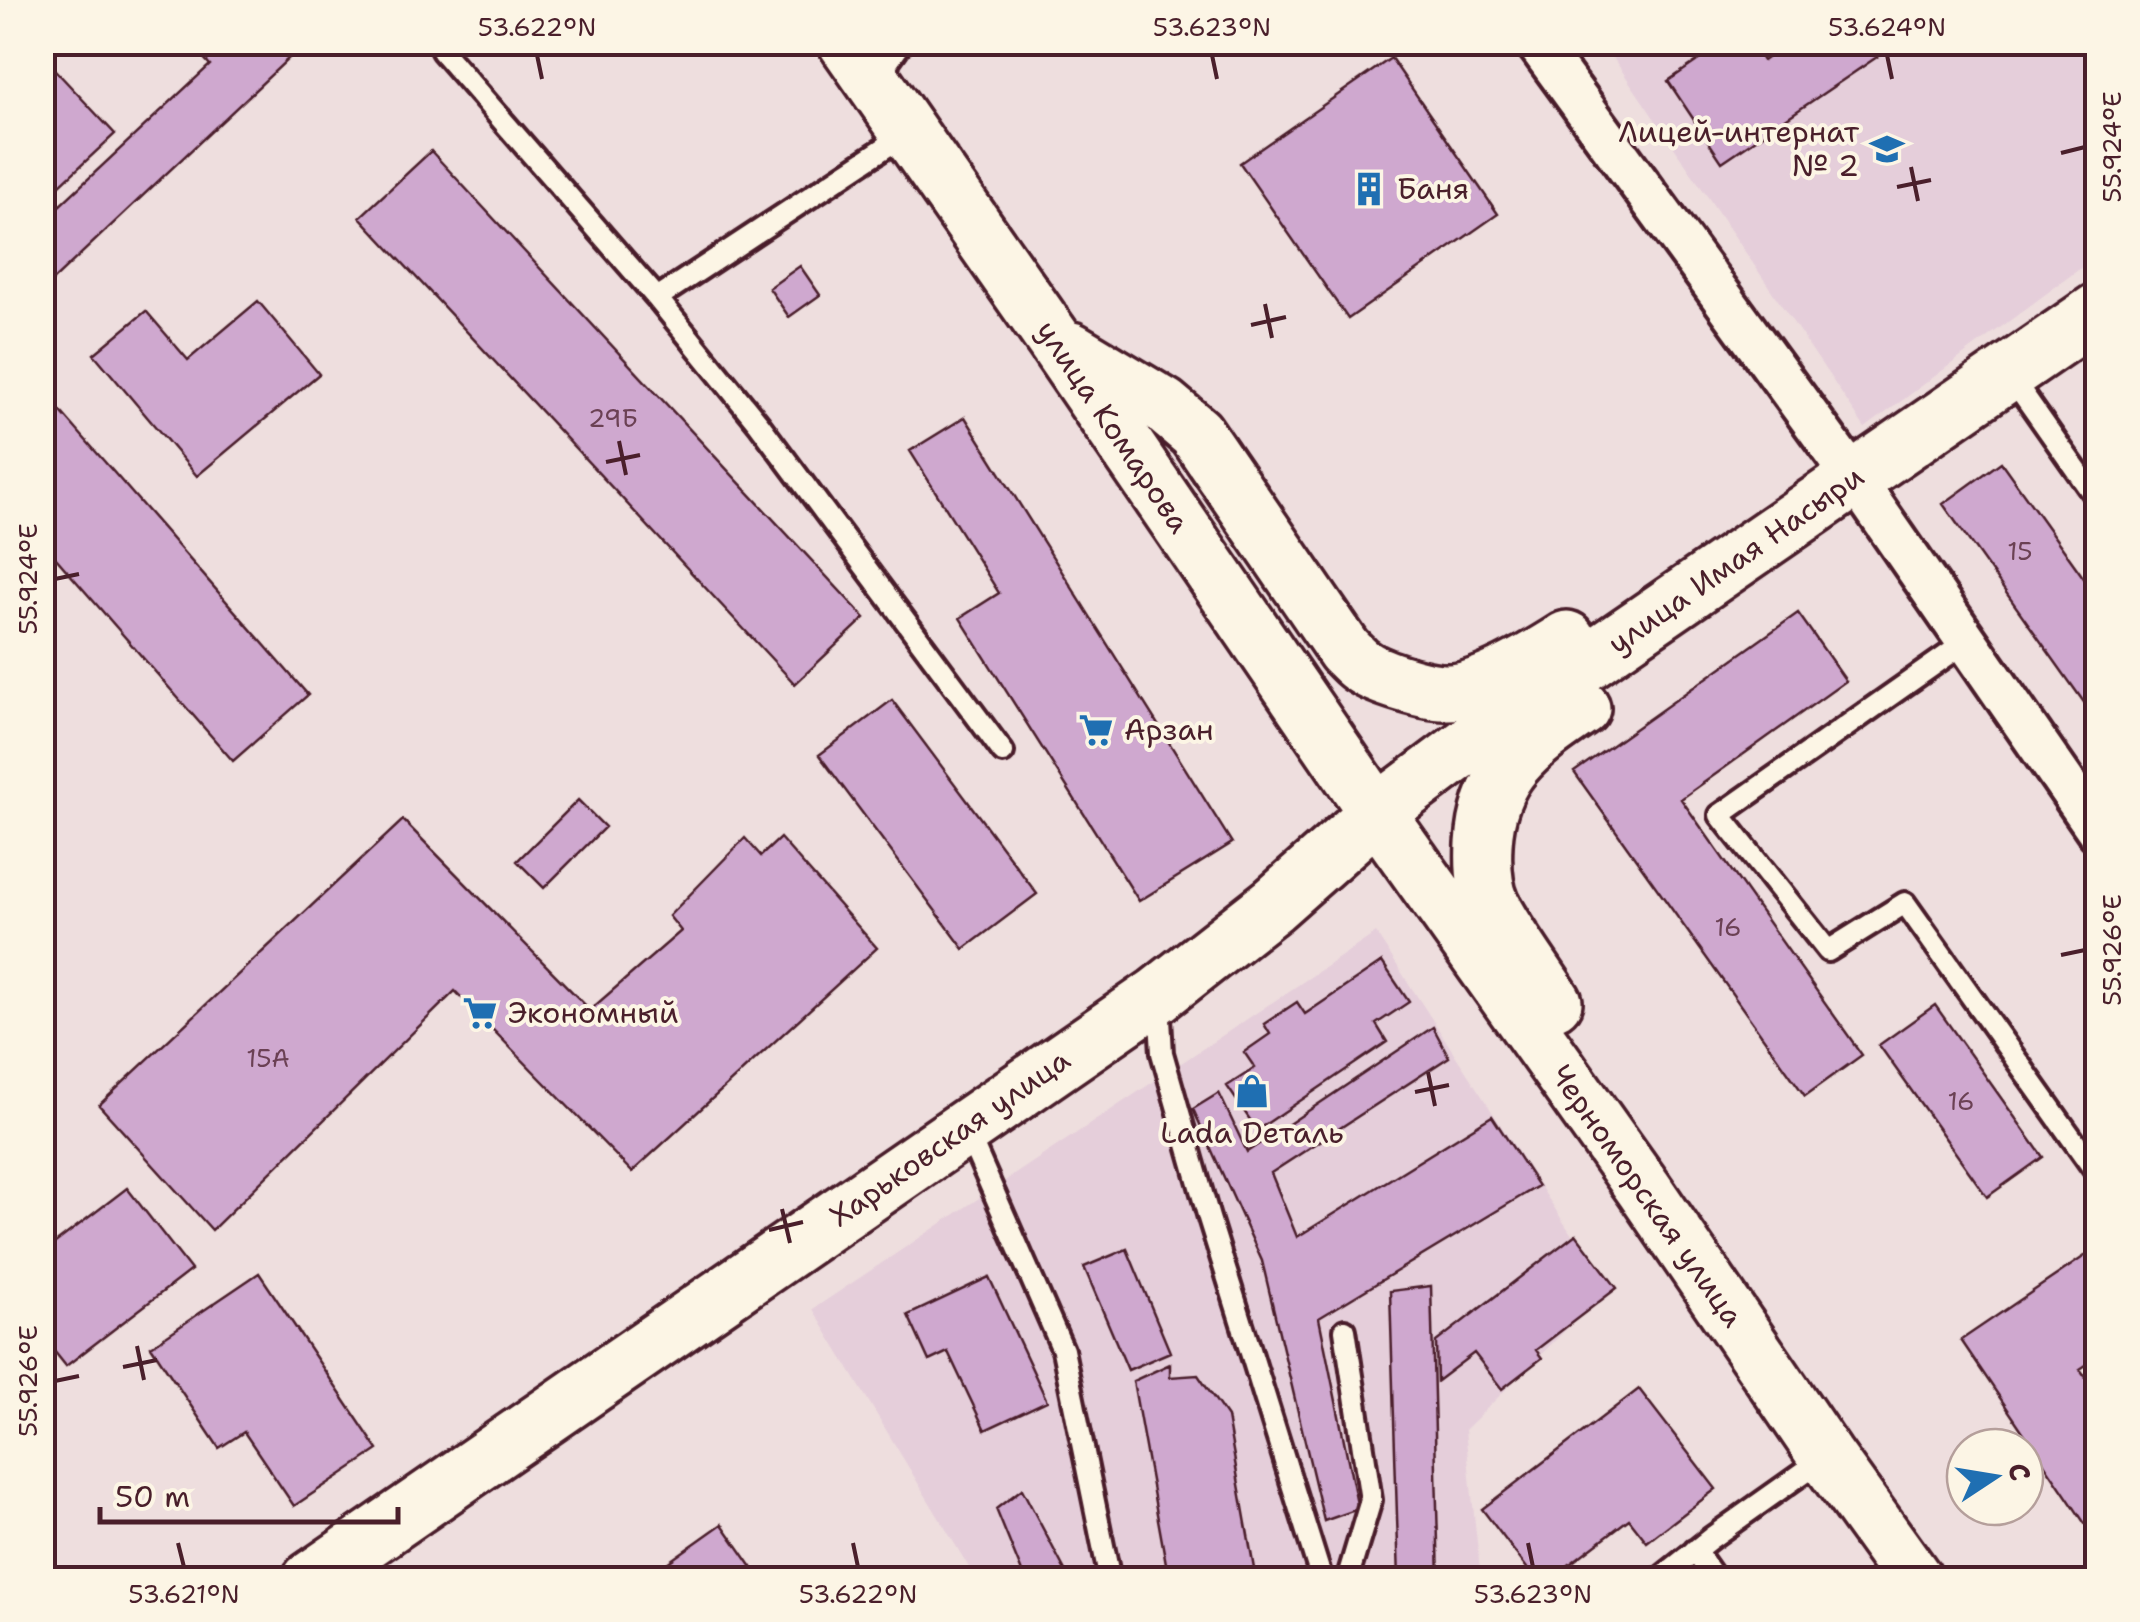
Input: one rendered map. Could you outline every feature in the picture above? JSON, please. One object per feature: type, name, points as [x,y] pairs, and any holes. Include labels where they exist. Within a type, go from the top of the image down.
[{"type":"street","points":[[1536,42],[1854,478],[2098,831]]},
{"type":"street","name":"улица Комарова","points":[[874,56],[908,132],[1377,813]]},
{"type":"street","name":"улица Имая Насыри","points":[[1377,813],[1480,736],[2098,311]]},
{"type":"street","points":[[1054,340],[1164,406],[1196,433],[1345,651],[1363,668],[1431,690],[1450,692],[1484,683],[1536,658],[1714,548],[1798,516]]},
{"type":"street","points":[[1644,1189],[1614,1110],[1570,1026],[1491,902],[1483,860],[1486,818],[1497,786],[1532,743],[1746,590],[1798,516]]},
{"type":"street","name":"Харьковская улица","points":[[310,1580],[1158,995],[1273,905],[1377,813]]},
{"type":"street","name":"Черноморская улица","points":[[1377,813],[1644,1189],[1914,1580]]},
{"type":"lane","points":[[442,51],[658,298],[759,424],[1003,752]]},
{"type":"lane","points":[[658,298],[908,132]]},
{"type":"lane","points":[[2008,372],[2098,501]]},
{"type":"lane","points":[[1966,642],[1720,815],[1828,952],[1904,903],[2098,1176]]},
{"type":"lane","points":[[1158,995],[1162,1053],[1322,1580]]},
{"type":"lane","points":[[965,1128],[1063,1350],[1110,1580]]},
{"type":"lane","points":[[1346,1330],[1372,1500],[1347,1580]]},
{"type":"lane","points":[[1658,1580],[1826,1456]]},
{"type":"lane","points":[[1695,1550],[1716,1580]]},
{"type":"shaded area","name":"Лицей-интернат № 2","points":[[1603,43],[2097,43],[2097,256],[1865,428]]},
{"type":"shaded area","points":[[1376,933],[1607,1289],[1465,1430],[1481,1580],[976,1579],[813,1309]]},
{"type":"building","points":[[189,42],[306,42],[48,285],[42,279],[42,222],[210,65]]},
{"type":"building","points":[[1725,42],[1751,42],[1763,61],[1789,42],[1899,42],[1722,162],[1668,81]]},
{"type":"building","points":[[42,56],[115,134],[42,202]]},
{"type":"building","name":"Баня","points":[[1391,58],[1498,214],[1348,319],[1240,163]]},
{"type":"building","points":[[431,151],[865,618],[795,684],[360,217]]},
{"type":"building","points":[[800,266],[820,295],[789,317],[769,288]]},
{"type":"building","points":[[258,301],[319,374],[197,476],[94,354],[146,311],[188,360]]},
{"type":"building","points":[[42,390],[308,695],[233,761],[42,542]]},
{"type":"building","name":"Арзан","points":[[965,417],[1232,843],[1139,901],[960,618],[999,593],[910,451]]},
{"type":"building","points":[[2001,462],[2098,598],[2098,722],[1943,504]]},
{"type":"building","points":[[1798,613],[1846,681],[1681,799],[1862,1055],[1805,1096],[1574,772]]},
{"type":"building","points":[[892,700],[1037,894],[964,949],[819,755]]},
{"type":"building","points":[[578,800],[605,827],[544,888],[517,861]]},
{"type":"building","points":[[403,820],[590,1010],[681,931],[669,916],[745,838],[761,856],[780,838],[877,948],[632,1172],[455,991],[212,1230],[99,1105]]},
{"type":"building","points":[[1382,962],[1409,1002],[1376,1024],[1387,1042],[1257,1130],[1227,1086],[1255,1068],[1244,1052],[1270,1034],[1264,1024],[1297,1002],[1305,1014]]},
{"type":"building","points":[[1935,1005],[2043,1157],[1987,1197],[1879,1045]]},
{"type":"building","points":[[1433,1027],[1449,1057],[1271,1173],[1297,1237],[1492,1116],[1538,1186],[1319,1318],[1358,1509],[1324,1521],[1262,1261],[1193,1109],[1219,1093],[1247,1152]]},
{"type":"building","points":[[127,1188],[191,1270],[66,1366],[42,1336],[42,1253]]},
{"type":"building","points":[[1576,1234],[1617,1288],[1536,1350],[1542,1358],[1502,1389],[1474,1353],[1437,1381],[1436,1342]]},
{"type":"building","points":[[2098,1247],[2098,1357],[2080,1369],[2098,1395],[2098,1543],[2045,1464],[2045,1427],[2020,1427],[1961,1340]]},
{"type":"building","points":[[1127,1249],[1170,1352],[1128,1370],[1084,1267]]},
{"type":"building","points":[[259,1273],[378,1450],[294,1506],[244,1432],[219,1448],[151,1346]]},
{"type":"building","points":[[989,1277],[1047,1401],[985,1430],[948,1352],[929,1361],[908,1315]]},
{"type":"building","points":[[1431,1286],[1439,1580],[1399,1580],[1390,1291]]},
{"type":"building","points":[[1170,1364],[1170,1377],[1198,1375],[1227,1417],[1256,1580],[1169,1580],[1133,1381]]},
{"type":"building","points":[[1639,1389],[1716,1489],[1647,1542],[1629,1519],[1549,1580],[1536,1580],[1482,1509]]},
{"type":"building","points":[[1022,1489],[1070,1580],[1025,1580],[996,1509]]},
{"type":"building","points":[[722,1524],[761,1580],[643,1580]]},
{"type":"place","name":"Лицей-интернат № 2","points":[[1887,149]]},
{"type":"place","name":"Баня","points":[[1369,189]]},
{"type":"place","name":"Арзан","points":[[1096,730]]},
{"type":"place","name":"Экономный","points":[[480,1013]]},
{"type":"place","name":"Lada Dеталь","points":[[1252,1091]]}]
